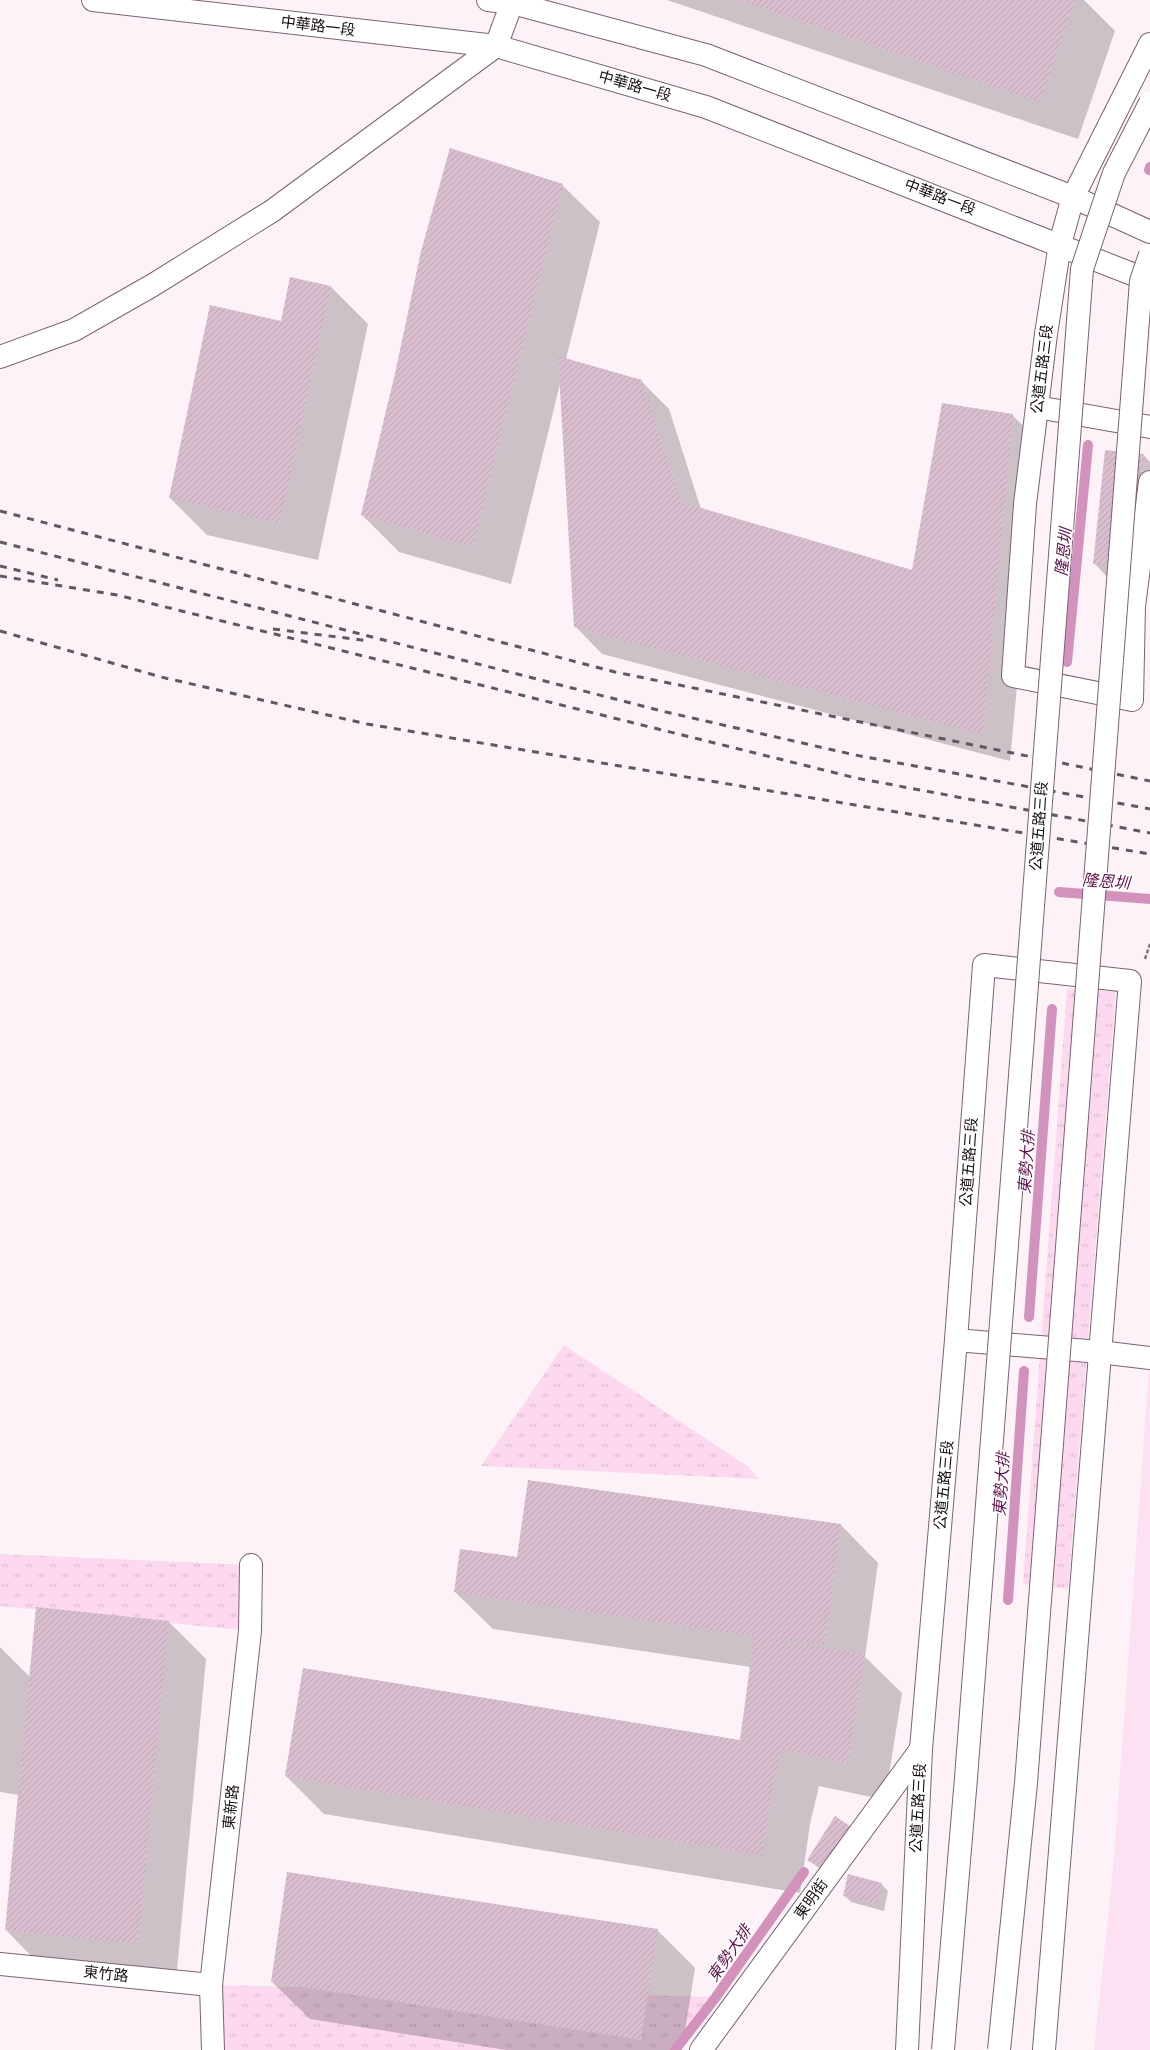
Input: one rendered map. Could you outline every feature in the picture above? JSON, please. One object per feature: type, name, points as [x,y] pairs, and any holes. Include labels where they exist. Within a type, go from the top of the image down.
[{"type":"street","name":"中華路一段","points":[[93,0],[496,46],[706,107],[1060,244],[1150,281]]},
{"type":"street","points":[[488,0],[512,1],[706,55],[1073,197],[1150,232]]},
{"type":"street","points":[[0,357],[74,330],[153,284],[272,211],[496,46],[512,1]]},
{"type":"street","name":"公道五路三段","points":[[1150,44],[1073,197],[1060,244],[1046,334],[1025,504],[1013,676],[1132,700],[1134,606],[1150,482]]},
{"type":"street","name":"公道五路三段","points":[[943,2050],[966,1778],[1082,269],[1114,173],[1150,103]]},
{"type":"street","points":[[999,2050],[1026,1783],[1140,289],[1141,281],[1150,255]]},
{"type":"street","points":[[1037,407],[1150,427]]},
{"type":"street","name":"公道五路三段","points":[[907,2050],[921,1749],[956,1340],[984,965],[1130,981],[1044,2050]]},
{"type":"street","points":[[956,1340],[1100,1352],[1150,1358]]},
{"type":"street","name":"東新路","points":[[213,2050],[212,1985],[250,1631],[251,1565]]},
{"type":"street","name":"東明街","points":[[701,2050],[921,1749]]},
{"type":"street","name":"東竹路","points":[[0,1964],[212,1985]]},
{"type":"shaded area","points":[[1150,1352],[1150,2050],[1094,2050],[1114,1858]]},
{"type":"green space","points":[[1067,989],[1116,991],[1068,1589],[1023,1584]]},
{"type":"green space","points":[[564,1345],[747,1466],[759,1479],[481,1466]]},
{"type":"green space","points":[[0,1554],[251,1565],[250,1631],[0,1606]]},
{"type":"green space","points":[[211,1985],[716,1997],[675,2050],[213,2050]]},
{"type":"building","points":[[739,0],[1075,0],[1040,102]]},
{"type":"building","points":[[450,148],[563,184],[473,547],[361,515],[396,369],[421,251]]},
{"type":"building","points":[[290,277],[331,286],[280,523],[169,498],[210,305],[281,321]]},
{"type":"building","points":[[558,356],[642,380],[681,502],[912,570],[942,403],[1013,414],[983,734],[574,627]]},
{"type":"building","points":[[1105,450],[1144,454],[1132,568],[1093,564]]},
{"type":"building","points":[[528,1480],[841,1524],[825,1644],[763,1637],[865,1655],[848,1763],[781,1749],[773,1786],[762,1855],[285,1776],[303,1668],[740,1740],[754,1636],[454,1592],[460,1549],[517,1557]]},
{"type":"building","points":[[36,1607],[169,1621],[138,1944],[5,1930]]},
{"type":"building","points":[[835,1816],[850,1826],[822,1869],[807,1860]]},
{"type":"building","points":[[287,1872],[658,1929],[641,2040],[271,1982]]},
{"type":"building","points":[[848,1874],[882,1883],[877,1904],[843,1896]]},
{"type":"waterway","name":"隆恩圳","points":[[1067,662],[1088,445]]},
{"type":"waterway","name":"隆恩圳","points":[[1059,892],[1150,899]]},
{"type":"waterway","name":"東勢大排","points":[[1029,1317],[1052,1009]]},
{"type":"waterway","name":"東勢大排","points":[[1008,1600],[1024,1371]]},
{"type":"waterway","name":"東勢大排","points":[[675,2050],[716,1997],[804,1872]]},
{"type":"railway","points":[[0,511],[615,672],[1150,781]]},
{"type":"railway","points":[[0,542],[666,712],[855,755],[1150,809]]},
{"type":"railway","points":[[0,566],[58,580]]},
{"type":"railway","points":[[0,576],[117,595],[856,778],[1150,833]]},
{"type":"railway","points":[[273,629],[370,641]]},
{"type":"railway","points":[[0,631],[161,677],[367,724],[1150,854]]}]
